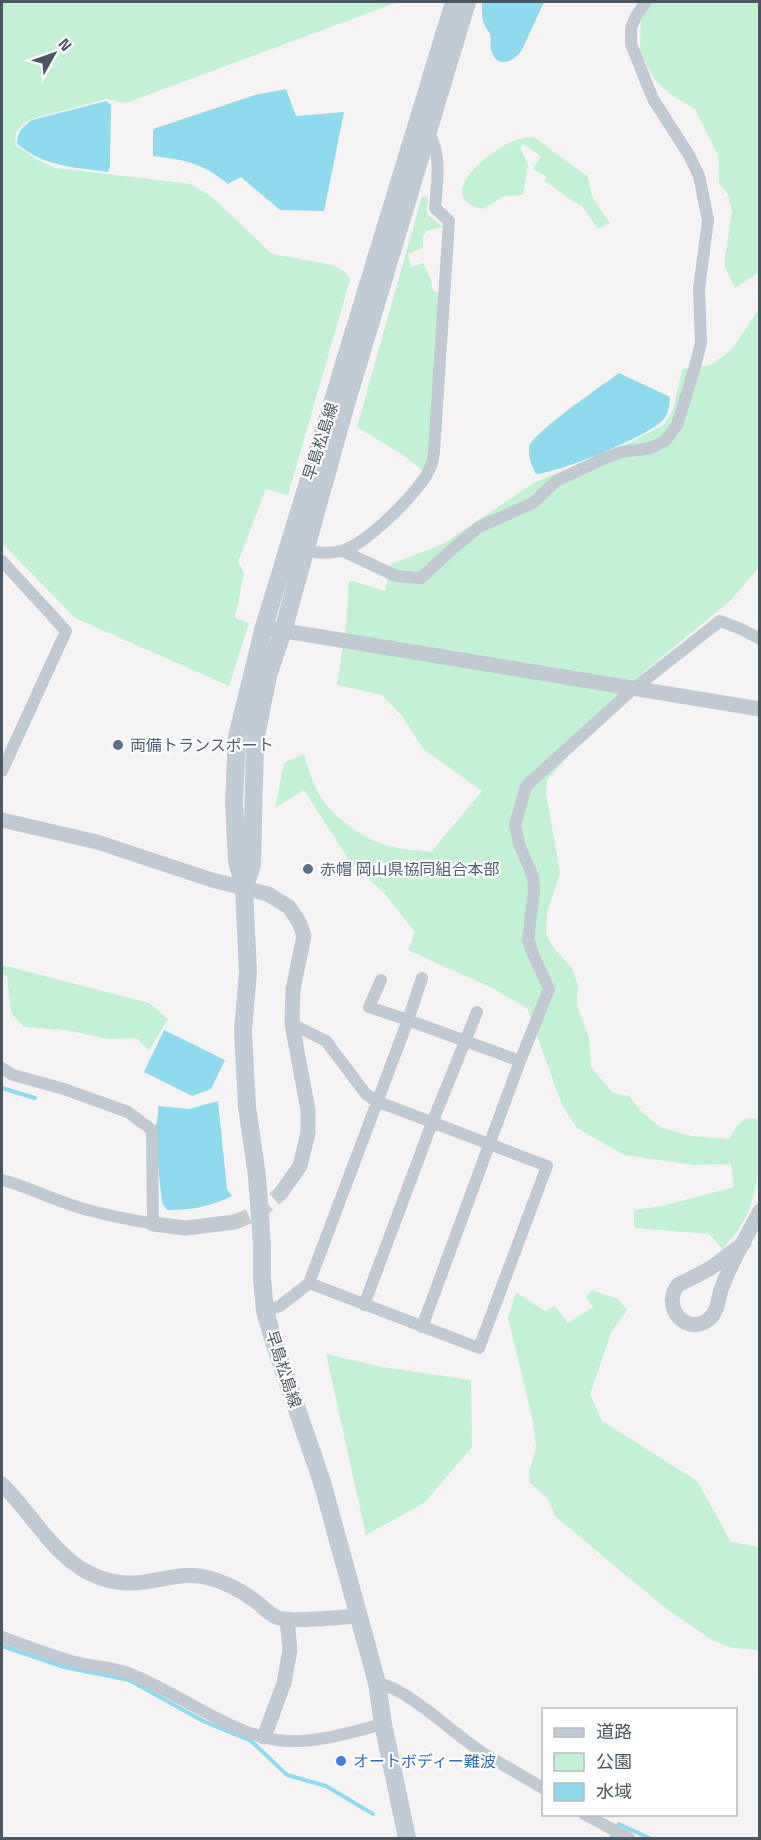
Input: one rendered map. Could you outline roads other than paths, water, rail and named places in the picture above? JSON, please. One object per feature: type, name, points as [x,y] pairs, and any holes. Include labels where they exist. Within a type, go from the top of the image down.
[{"type":"main road","name":"早島松島線","points":[[406,1839],[377,1683],[322,1482],[265,1311],[257,1176],[246,1107],[243,1031],[248,972],[244,888],[237,861],[234,802],[237,737],[264,627],[454,2]]},
{"type":"main road","name":"早島松島線","points":[[244,888],[252,866],[255,741],[268,676],[306,551],[346,404],[467,2]]},
{"type":"street","points":[[344,551],[396,576],[421,578],[479,527],[533,503],[556,481],[605,458],[622,452],[651,448],[665,441],[677,425],[701,343],[699,289],[708,220],[704,195],[694,165],[653,99],[632,44],[631,28],[646,2]]},
{"type":"street","points":[[287,546],[323,553],[344,551],[366,538],[386,521],[411,496],[431,466],[434,452],[449,221],[435,208],[438,174],[436,146],[429,132]]},
{"type":"street","points":[[2,561],[66,631],[2,771]]},
{"type":"street","points":[[422,1327],[520,1061],[549,989],[528,939],[534,891],[533,878],[519,844],[515,825],[526,786],[632,690],[720,621],[741,628],[759,639]]},
{"type":"street","points":[[264,627],[632,690],[759,709]]},
{"type":"street","points":[[2,820],[97,842],[212,880],[268,894],[289,907],[299,922],[304,936],[293,989],[292,1024],[308,1110],[308,1133],[300,1166],[281,1193]]},
{"type":"street","points":[[265,1311],[280,1306],[309,1283],[422,978]]},
{"type":"street","points":[[381,980],[369,1007],[520,1061]]},
{"type":"street","points":[[364,1305],[432,1123],[477,1012]]},
{"type":"street","points":[[292,1024],[326,1041],[366,1094],[376,1101],[547,1166],[479,1348],[309,1283]]},
{"type":"street","points":[[2,1068],[13,1075],[64,1089],[128,1112],[152,1130],[153,1224]]},
{"type":"street","points":[[2,1180],[21,1185],[62,1202],[112,1216],[153,1224],[186,1228],[236,1222]]},
{"type":"street","points":[[744,1243],[711,1268],[678,1285],[671,1302],[674,1312],[682,1321],[697,1324],[707,1321],[714,1314],[725,1280],[744,1243],[759,1211]]},
{"type":"street","points":[[2,1484],[61,1554],[82,1570],[105,1579],[125,1583],[143,1583],[180,1576],[207,1577],[234,1587],[277,1618],[358,1616]]},
{"type":"street","points":[[264,1737],[284,1683],[290,1650],[287,1619]]},
{"type":"street","points":[[2,1637],[72,1662],[123,1671],[228,1723],[264,1737],[287,1742],[323,1739],[383,1724]]},
{"type":"street","points":[[377,1683],[389,1685],[479,1750],[542,1788]]},
{"type":"street","points":[[586,1816],[628,1839]]},
{"type":"water","points":[[482,2],[544,2],[522,50],[507,62],[498,61],[492,53],[490,34],[483,20]]},
{"type":"water","points":[[286,89],[296,116],[344,112],[324,211],[280,210],[241,177],[228,184],[202,167],[175,159],[153,156],[153,129],[255,95]]},
{"type":"water","points":[[106,101],[111,105],[108,172],[49,162],[17,144],[21,130],[32,120]]},
{"type":"water","points":[[619,373],[670,397],[668,412],[664,419],[623,444],[563,467],[536,474],[529,454],[529,447],[533,440]]},
{"type":"water","points":[[164,1030],[225,1060],[211,1089],[192,1096],[144,1072]]},
{"type":"water","points":[[218,1101],[227,1189],[232,1196],[200,1207],[167,1210],[162,1203],[155,1137],[158,1106],[189,1109]]},
{"type":"waterway","points":[[2,1088],[35,1098]]},
{"type":"waterway","points":[[2,1646],[64,1667],[129,1680],[203,1721],[251,1741],[287,1775],[326,1786],[373,1814]]},
{"type":"waterway","points":[[618,1826],[619,1824],[649,1838]]},
{"type":"tunnel","points":[[235,1222],[261,1211],[281,1193]]},
{"type":"place","name":"両備トランスポート","points":[[118,745]]},
{"type":"place","name":"赤帽 岡山県協同組合本部","points":[[308,869]]},
{"type":"place","name":"オートボディー難波","points":[[341,1761]]}]
